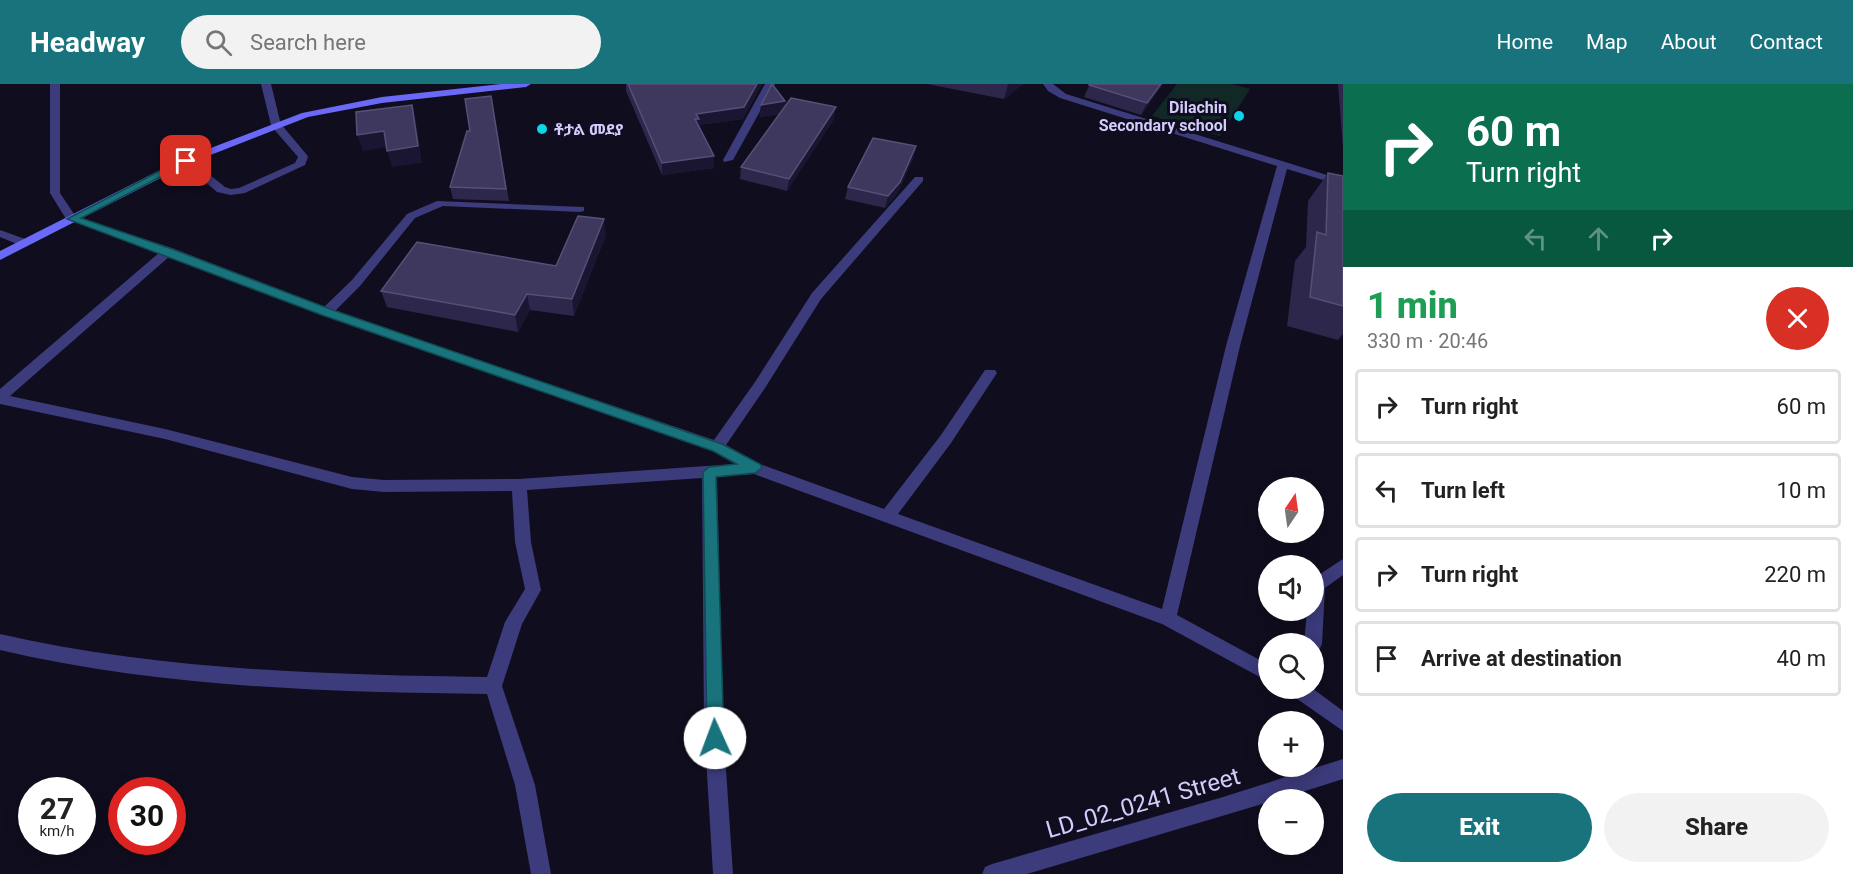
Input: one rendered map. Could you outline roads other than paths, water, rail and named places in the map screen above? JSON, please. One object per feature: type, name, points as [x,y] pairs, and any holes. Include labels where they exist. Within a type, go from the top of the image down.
[{"type":"main road","points":[[0,256],[186,161],[305,115],[382,100],[472,87],[526,84]]},
{"type":"street","points":[[55,84],[55,194],[72,219],[168,251],[326,312],[717,447],[755,468],[1168,619],[1258,668]]},
{"type":"street","points":[[186,161],[221,190],[241,191],[300,165],[303,157],[276,125],[266,84]]},
{"type":"street","points":[[728,160],[770,84]]},
{"type":"street","points":[[1048,84],[1051,89],[1063,96],[1343,183]]},
{"type":"street","points":[[1168,619],[1233,346],[1283,163]]},
{"type":"street","points":[[717,447],[760,385],[816,296],[919,179]]},
{"type":"street","points":[[326,312],[356,282],[411,216],[422,209],[441,202],[580,209]]},
{"type":"street","points":[[0,233],[24,243]]},
{"type":"street","points":[[0,398],[168,251]]},
{"type":"street","points":[[888,517],[946,439],[990,373]]},
{"type":"street","points":[[0,398],[165,434],[352,483],[384,486],[519,486],[755,468]]},
{"type":"street","points":[[709,472],[712,662],[718,823],[723,874]]},
{"type":"street","points":[[519,486],[523,542],[533,591],[514,622],[493,686],[525,785],[541,874]]},
{"type":"street","points":[[1314,633],[1317,585],[1343,566]]},
{"type":"street","points":[[0,642],[42,652],[85,658],[258,678],[493,686]]},
{"type":"street","points":[[1312,699],[1343,722]]},
{"type":"street","name":"LD_02_0241 Street","points":[[992,874],[1343,769]]},
{"type":"place","name":"Dilachin Secondary school","points":[[1239,116]]},
{"type":"place","name":"ቶታል መደያ","points":[[542,129]]}]
